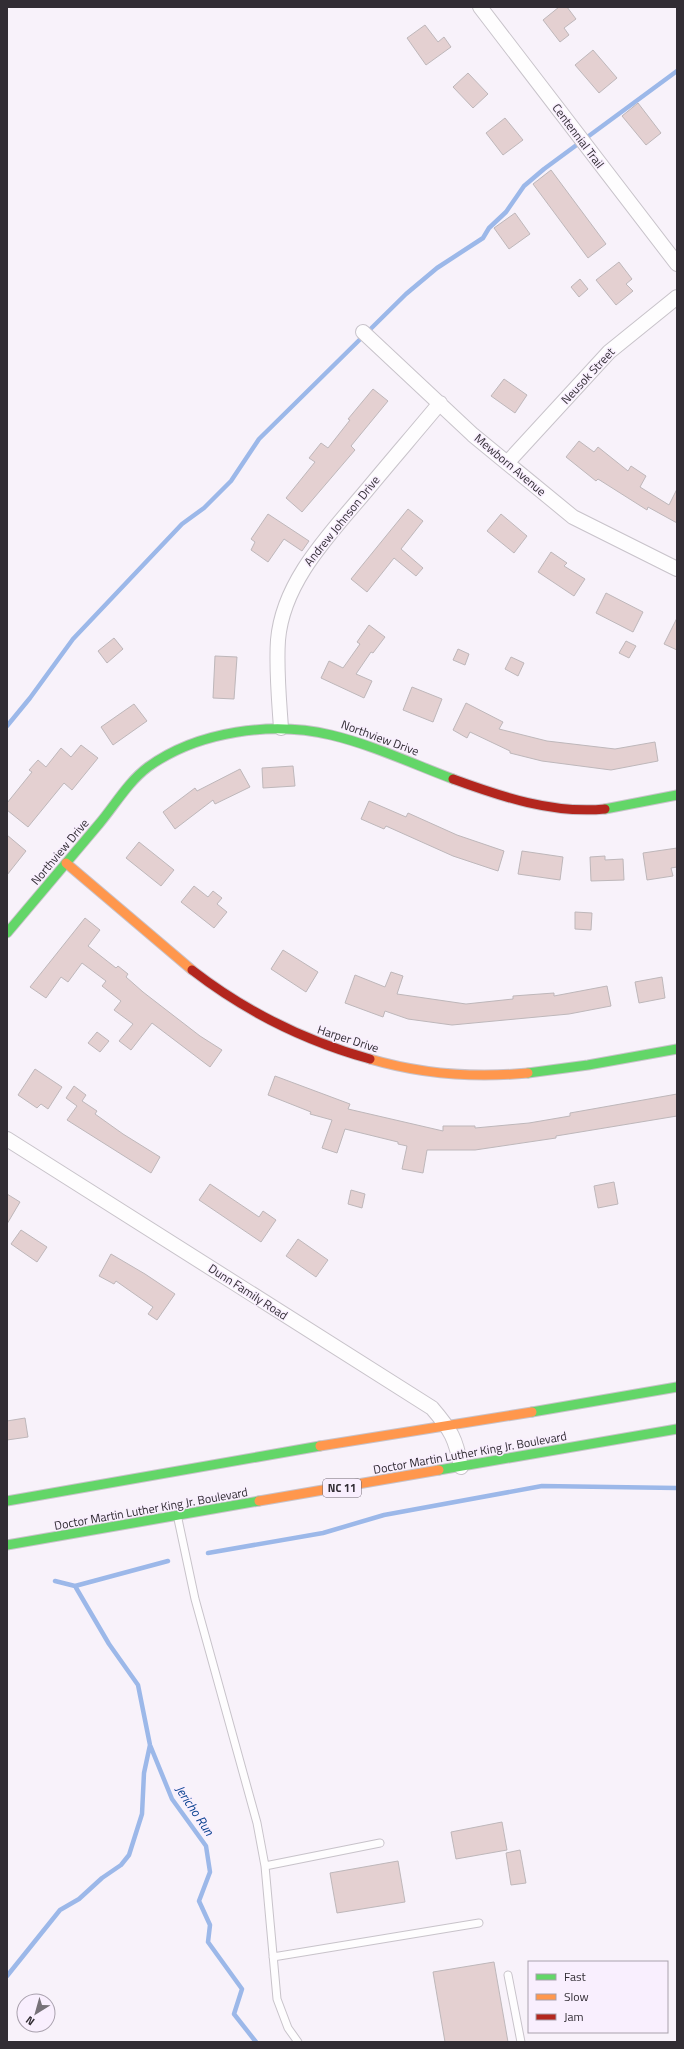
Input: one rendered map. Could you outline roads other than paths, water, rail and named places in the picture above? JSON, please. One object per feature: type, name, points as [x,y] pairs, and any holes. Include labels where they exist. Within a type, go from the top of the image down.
[{"type":"main road","name":"Northview Drive","points":[[7,933],[142,773],[156,763],[191,745],[215,737],[247,730],[282,728],[305,729],[343,736],[470,786],[501,797],[534,804],[568,808],[601,809],[677,795]]},
{"type":"main road","name":"Harper Drive","points":[[66,863],[175,956],[212,985],[278,1025],[320,1043],[362,1058],[429,1071],[498,1075],[565,1069],[677,1049]]},
{"type":"main road","points":[[7,1502],[276,1454],[449,1427],[677,1387]]},
{"type":"main road","name":"Doctor Martin Luther King Jr. Boulevard","points":[[7,1545],[677,1429]]},
{"type":"street","name":"Centennial Trail","points":[[480,7],[677,264]]},
{"type":"street","name":"Neusok Street","points":[[507,463],[609,352],[677,297]]},
{"type":"street","name":"Mewborn Avenue","points":[[363,332],[507,463],[579,520],[677,569]]},
{"type":"street","name":"Andrew Johnson Drive","points":[[282,728],[279,702],[278,639],[284,614],[295,585],[310,558],[440,403]]},
{"type":"street","name":"Dunn Family Road","points":[[7,1139],[432,1408],[449,1427],[457,1445],[461,1467]]},
{"type":"lane","points":[[177,1516],[195,1599],[257,1823],[265,1866],[277,1999],[288,2028],[298,2042]]},
{"type":"lane","points":[[265,1866],[380,1843]]},
{"type":"lane","points":[[273,1957],[479,1923]]},
{"type":"lane","points":[[508,1975],[521,2042]]},
{"type":"waterway","points":[[7,726],[30,698],[73,639],[182,524],[204,508],[231,481],[259,439],[406,294],[437,268],[483,238],[489,228],[506,212],[524,186],[544,169],[677,71]]},
{"type":"waterway","points":[[208,1553],[323,1533],[384,1515],[542,1486],[677,1488]]},
{"type":"waterway","points":[[75,1586],[168,1561]]},
{"type":"waterway","name":"Jericho Run","points":[[55,1581],[75,1586],[109,1644],[138,1685],[150,1745],[172,1799],[206,1846],[210,1872],[199,1901],[210,1925],[208,1942],[242,1989],[234,2014],[256,2042]]},
{"type":"waterway","points":[[7,1976],[60,1910],[79,1899],[102,1878],[121,1865],[129,1855],[142,1814],[144,1773],[150,1745]]}]
